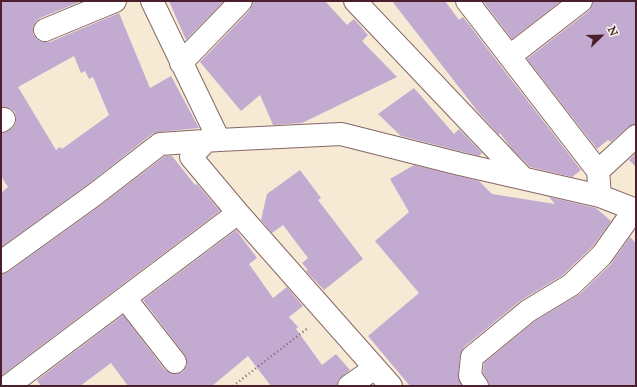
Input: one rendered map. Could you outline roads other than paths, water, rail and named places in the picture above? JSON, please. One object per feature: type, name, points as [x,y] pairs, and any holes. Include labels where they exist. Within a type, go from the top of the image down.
[{"type":"street","points":[[45,30],[115,1]]},
{"type":"street","points":[[152,1],[181,63],[213,140]]},
{"type":"street","points":[[181,63],[241,1]]},
{"type":"street","points":[[355,1],[523,178]]},
{"type":"street","points":[[467,1],[598,171],[600,196]]},
{"type":"street","points":[[510,56],[581,1]]},
{"type":"street","points":[[1,262],[94,195],[160,144],[341,134],[600,196],[635,210],[602,255],[571,285],[528,311],[472,357],[470,376],[477,386]]},
{"type":"street","points":[[598,171],[636,136]]},
{"type":"street","points":[[213,140],[191,157],[238,213],[391,386]]},
{"type":"street","points":[[8,386],[238,213]]},
{"type":"street","points":[[125,298],[175,362]]},
{"type":"street","points":[[350,386],[376,368]]}]
